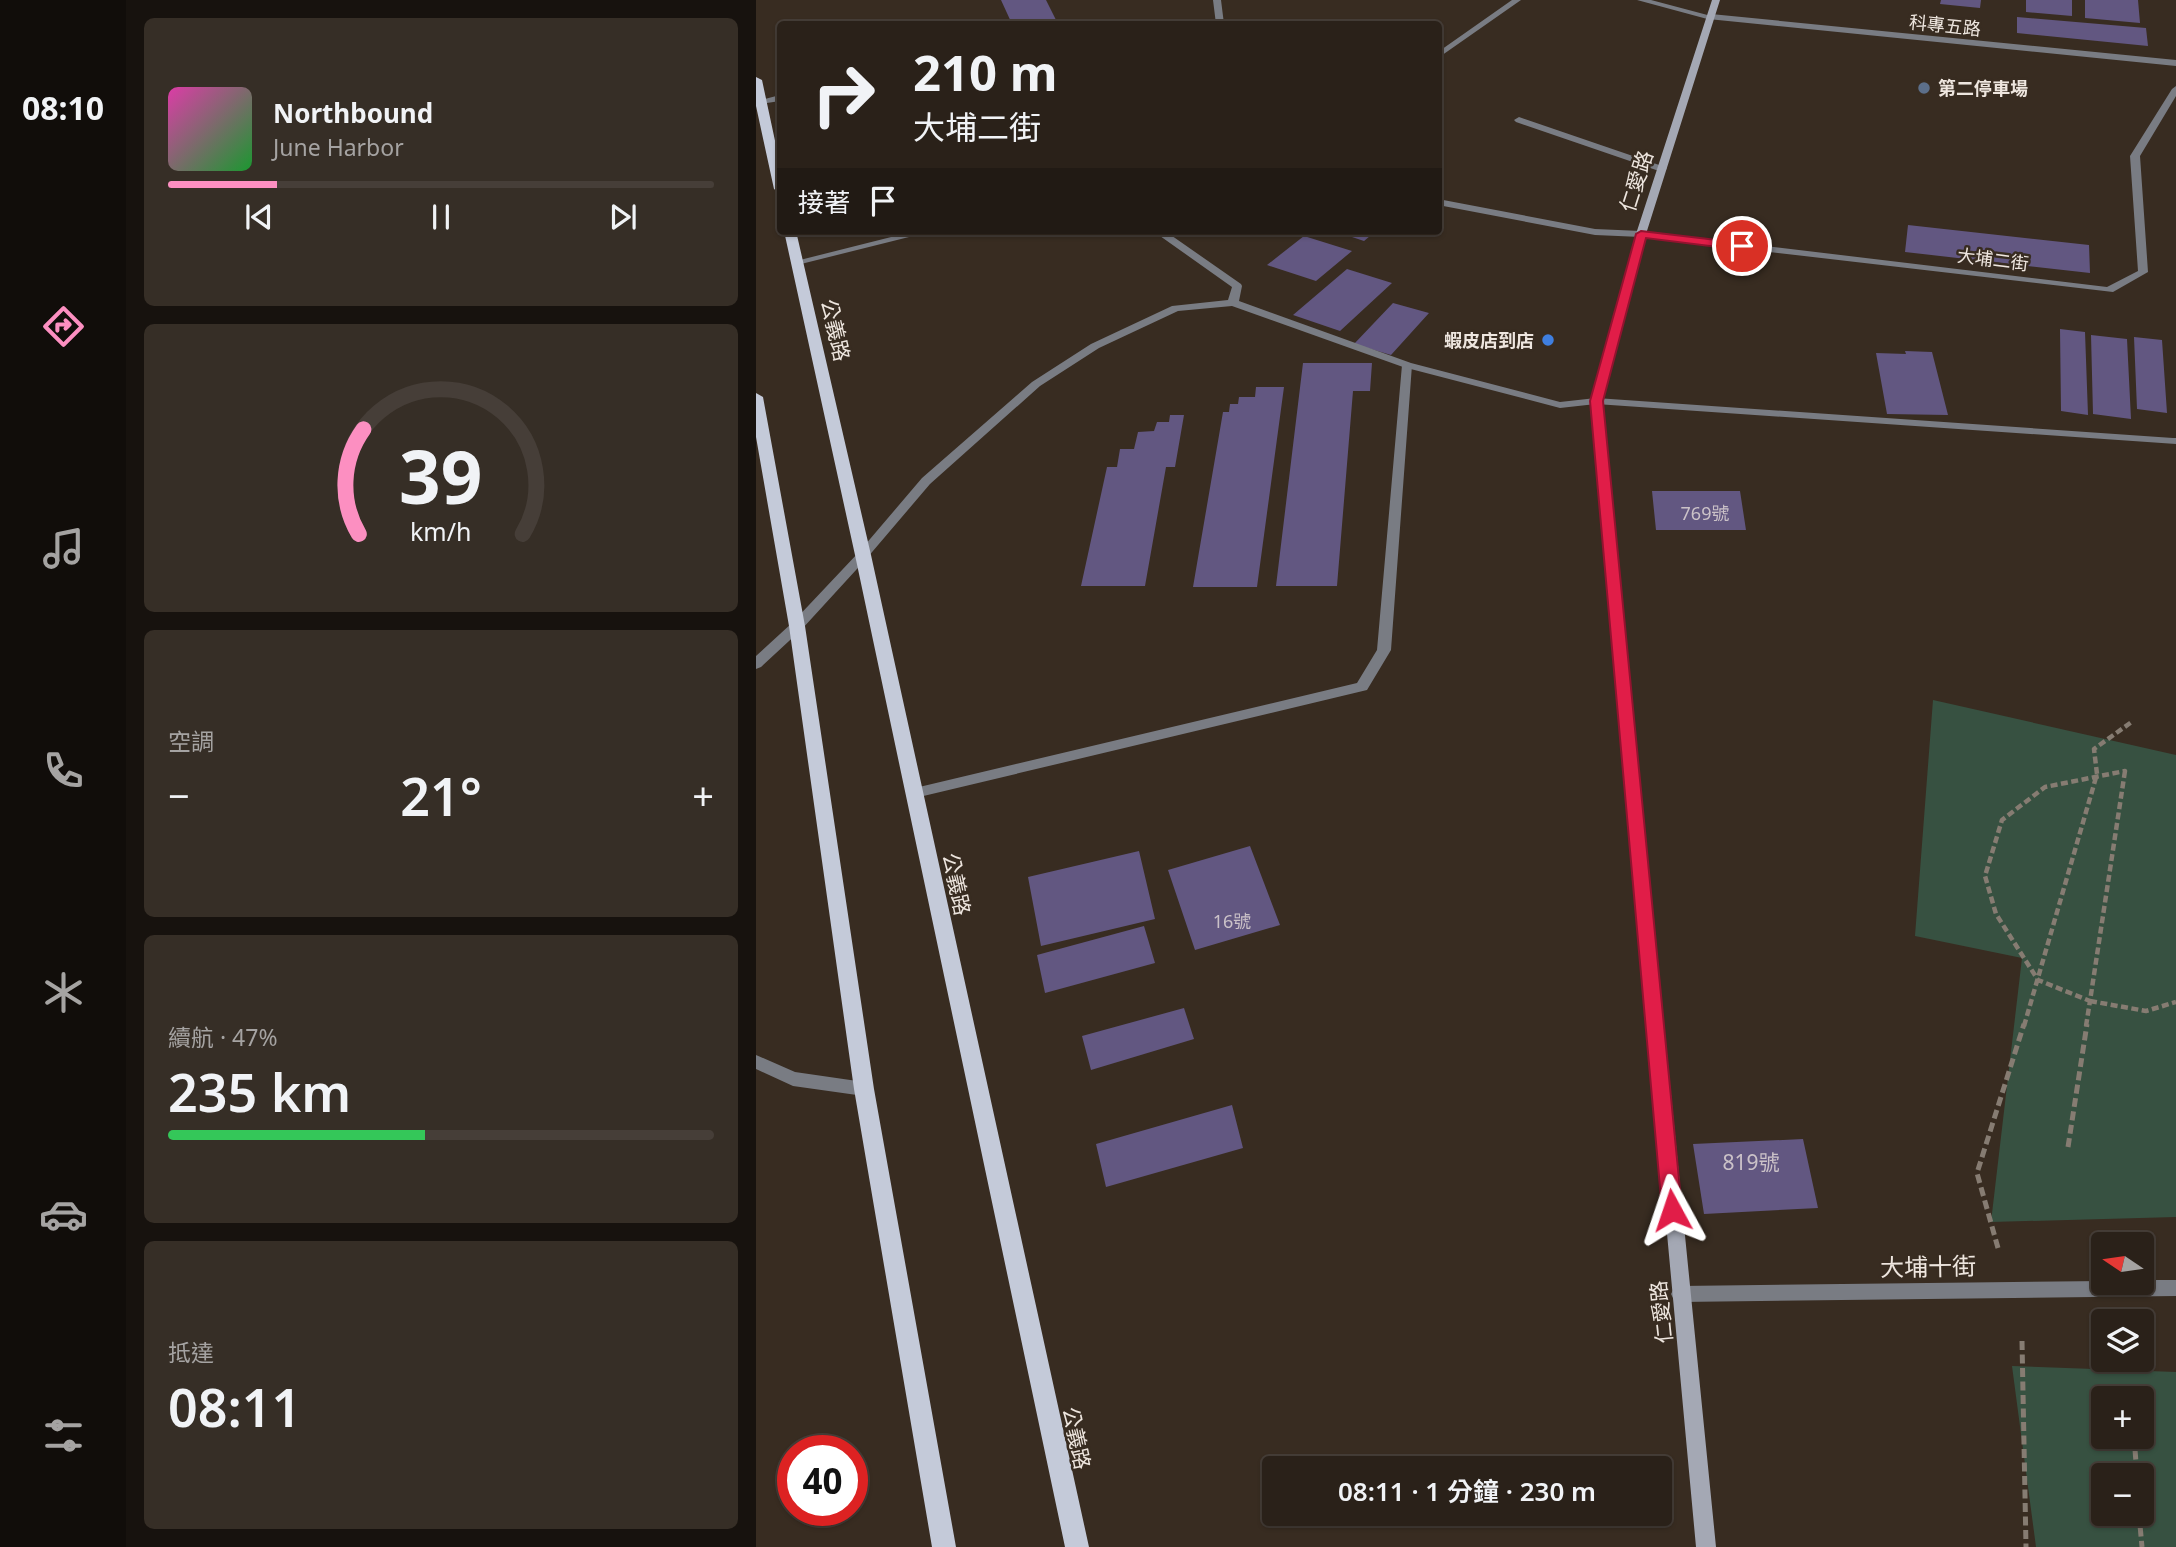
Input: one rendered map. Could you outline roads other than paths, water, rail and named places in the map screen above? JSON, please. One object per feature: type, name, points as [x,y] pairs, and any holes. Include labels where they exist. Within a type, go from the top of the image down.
[{"type":"main road","points":[[756,80],[777,175]]},
{"type":"main road","name":"公義路","points":[[791,235],[915,793],[1077,1547]]},
{"type":"main road","points":[[756,397],[797,626],[864,1089],[944,1547]]},
{"type":"street","points":[[1217,0],[1220,21]]},
{"type":"street","points":[[1442,53],[1517,0]]},
{"type":"street","name":"科專五路","points":[[1642,0],[1712,17],[2176,63]]},
{"type":"street","name":"仁愛路","points":[[1706,1547],[1596,401],[1641,234],[1716,0]]},
{"type":"street","name":"大埔二街","points":[[1641,234],[2109,290],[2143,272],[2135,156],[2176,89]]},
{"type":"street","points":[[761,101],[777,98]]},
{"type":"street","points":[[1519,120],[1662,169]]},
{"type":"street","points":[[1442,203],[1595,232],[1641,234]]},
{"type":"street","points":[[797,262],[911,235]]},
{"type":"street","points":[[1164,235],[1237,286],[1233,303]]},
{"type":"street","points":[[756,664],[797,626],[863,555],[926,481],[1037,384],[1095,346],[1176,308],[1233,303],[1407,365],[1560,405],[1596,401],[2173,441]]},
{"type":"street","points":[[915,793],[1362,687],[1384,650],[1407,365]]},
{"type":"street","points":[[756,1062],[793,1079],[864,1089]]},
{"type":"street","name":"大埔十街","points":[[1680,1294],[2176,1288]]},
{"type":"place","name":"第二停車場","points":[[1924,88]]},
{"type":"place","name":"蝦皮店到店","points":[[1548,340]]}]
